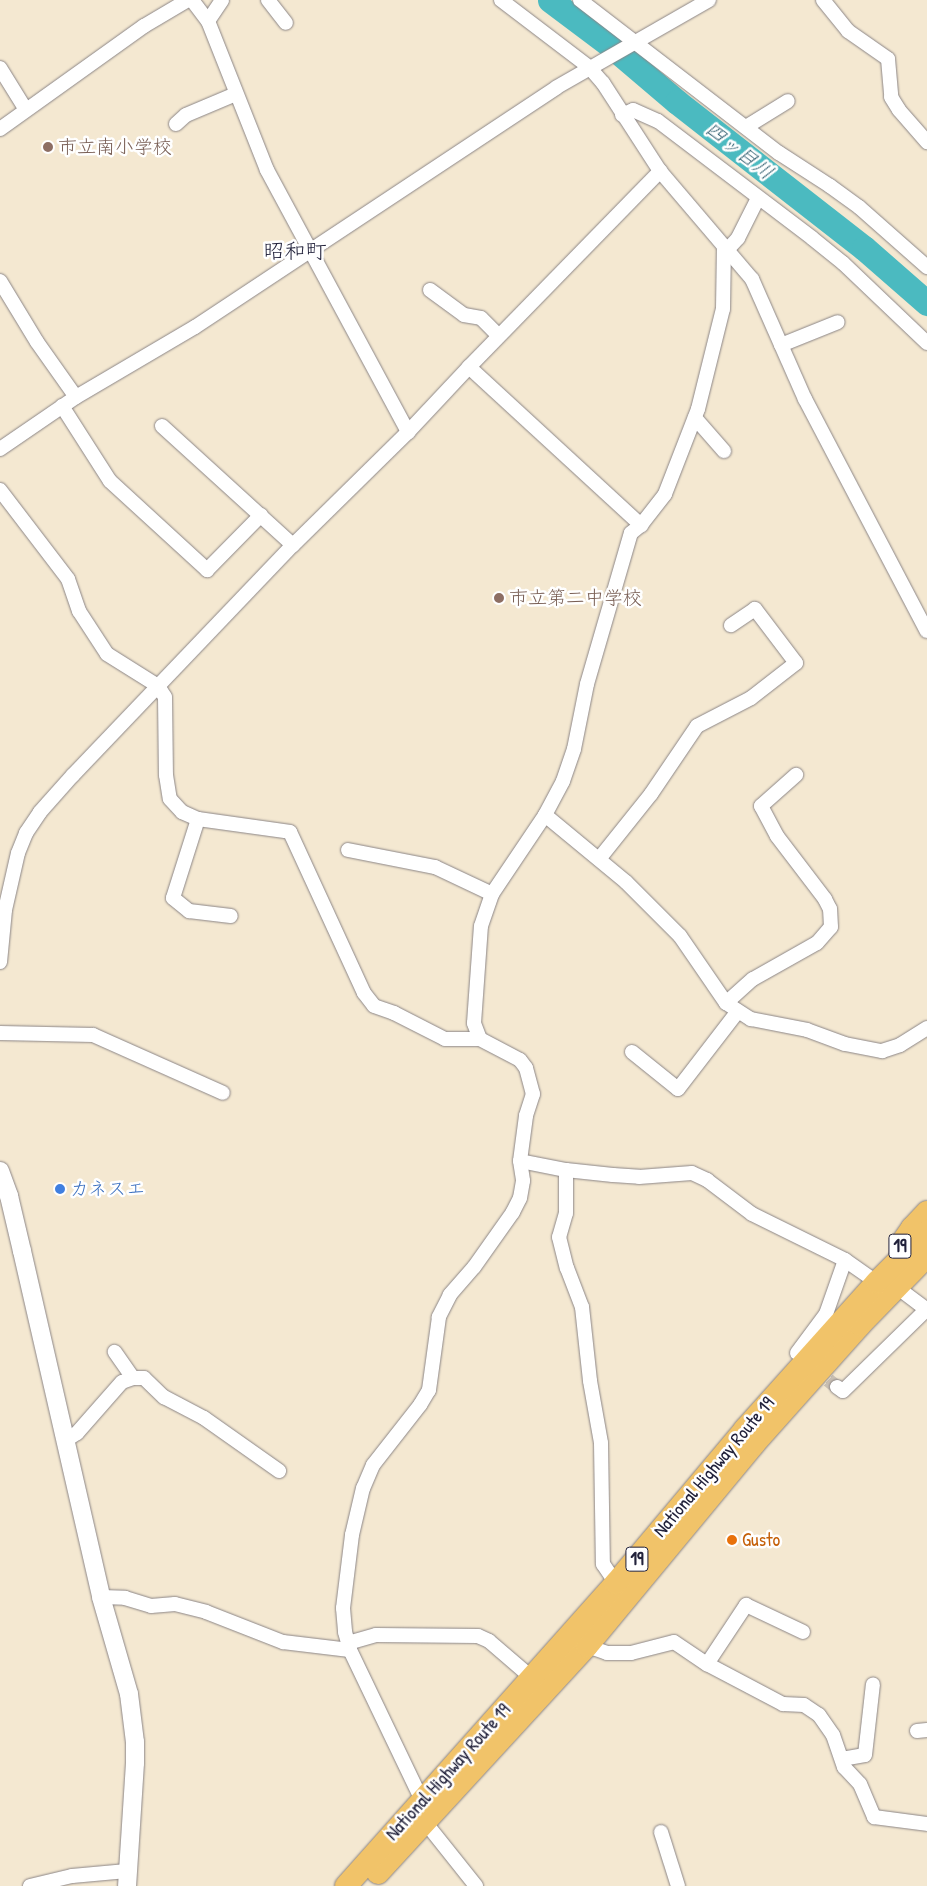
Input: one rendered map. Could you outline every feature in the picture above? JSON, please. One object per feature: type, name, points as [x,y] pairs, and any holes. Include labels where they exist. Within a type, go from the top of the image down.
[{"type":"highway","name":"19","points":[[877,1282],[912,1228],[927,1212]]},
{"type":"highway","name":"National Highway Route 19","points":[[366,1886],[423,1811],[532,1678],[616,1583],[745,1429],[877,1282],[927,1232]]},
{"type":"highway","name":"National Highway Route 19","points":[[346,1886],[588,1646],[754,1444],[860,1325],[927,1256]]},
{"type":"highway","name":"19","points":[[860,1325],[884,1316],[927,1274]]},
{"type":"street","points":[[0,129],[144,26],[188,0]]},
{"type":"street","points":[[192,0],[208,21],[267,170],[408,432]]},
{"type":"street","points":[[208,21],[222,0]]},
{"type":"street","points":[[268,0],[286,23]]},
{"type":"street","points":[[501,0],[589,67],[603,83],[660,171],[752,279],[805,399],[927,631]]},
{"type":"street","points":[[580,0],[779,153],[859,207],[927,267]]},
{"type":"street","points":[[0,448],[76,397],[195,327],[589,67],[710,0]]},
{"type":"street","points":[[823,0],[848,31],[888,59],[891,97],[899,110],[927,142]]},
{"type":"street","points":[[0,68],[26,110]]},
{"type":"street","points":[[176,124],[186,114],[236,94]]},
{"type":"street","points":[[746,127],[788,101]]},
{"type":"street","points":[[622,115],[633,110],[658,121],[843,263],[927,343]]},
{"type":"street","points":[[0,962],[5,910],[18,853],[26,833],[73,774],[293,545],[408,432],[469,366],[660,171]]},
{"type":"street","points":[[480,1039],[474,1023],[481,936],[492,894],[545,815],[563,781],[574,749],[588,684],[631,533],[641,525],[665,494],[695,418],[723,309],[726,248],[738,238],[758,198]]},
{"type":"street","points":[[0,281],[37,342],[76,397]]},
{"type":"street","points":[[430,290],[464,316],[481,318],[499,336]]},
{"type":"street","points":[[781,345],[838,322]]},
{"type":"street","points":[[469,366],[641,525]]},
{"type":"street","points":[[62,406],[110,482],[207,570],[261,515]]},
{"type":"street","points":[[695,418],[724,450]]},
{"type":"street","points":[[162,426],[293,545]]},
{"type":"street","points":[[0,490],[68,578],[79,611],[107,654],[158,686],[165,697],[166,775],[170,799],[182,812],[198,819],[290,832],[364,993],[374,1006],[445,1039],[480,1039],[520,1060],[526,1068],[533,1094],[526,1116],[520,1161],[523,1181],[520,1198],[513,1212],[474,1267],[450,1295],[439,1317],[429,1390],[420,1405],[373,1465],[365,1482],[352,1535],[343,1608],[345,1632],[349,1646],[423,1811],[476,1886]]},
{"type":"street","points":[[599,859],[651,794],[697,726],[751,698],[796,663],[755,609],[731,625]]},
{"type":"street","points":[[726,1003],[752,979],[817,943],[831,927],[830,909],[825,899],[777,836],[761,806],[796,776]]},
{"type":"street","points":[[545,815],[626,882],[680,936],[726,1003],[751,1019],[807,1030],[845,1044],[882,1051],[900,1045],[927,1028]]},
{"type":"street","points":[[198,819],[173,898],[189,911],[231,916]]},
{"type":"street","points":[[348,850],[435,867],[492,894]]},
{"type":"street","points":[[632,1052],[678,1089],[738,1011]]},
{"type":"street","points":[[0,1033],[93,1035],[223,1093]]},
{"type":"street","points":[[520,1161],[566,1170],[639,1177],[692,1173],[708,1180],[752,1214],[845,1260],[877,1282]]},
{"type":"street","points":[[566,1170],[566,1213],[559,1238],[567,1268],[582,1307],[590,1381],[601,1443],[603,1564],[616,1583]]},
{"type":"street","points":[[0,1171],[11,1205],[101,1597],[128,1694],[135,1742],[127,1879],[72,1876],[30,1886]]},
{"type":"street","points":[[796,1353],[826,1314],[845,1260]]},
{"type":"street","points":[[837,1387],[843,1391],[927,1309],[906,1294]]},
{"type":"street","points":[[115,1352],[133,1378]]},
{"type":"street","points":[[66,1440],[77,1434],[122,1382],[133,1378],[144,1378],[164,1397],[204,1418],[279,1471]]},
{"type":"street","points":[[101,1597],[125,1598],[151,1606],[175,1604],[206,1612],[283,1642],[349,1646],[376,1635],[478,1636],[489,1640],[532,1678]]},
{"type":"street","points":[[707,1664],[746,1605],[803,1632]]},
{"type":"street","points":[[588,1646],[607,1653],[631,1653],[674,1642],[707,1664],[783,1704],[804,1705],[819,1715],[833,1735],[844,1767],[860,1784],[871,1804],[874,1817],[927,1824]]},
{"type":"street","points":[[842,1759],[865,1755],[873,1684]]},
{"type":"street","points":[[661,1832],[678,1886]]},
{"type":"waterway","name":"四ッ目川","points":[[550,0],[610,45],[677,102],[864,248],[927,303]]},
{"type":"tunnel","points":[[812,1367],[837,1387]]},
{"type":"place","name":"市立南小学校","points":[[48,147]]},
{"type":"place","name":"市立第二中学校","points":[[499,598]]},
{"type":"place","name":"カネスエ","points":[[60,1189]]},
{"type":"place","name":"Gusto","points":[[732,1540]]},
{"type":"district","name":"昭和町","points":[[295,251]]}]
